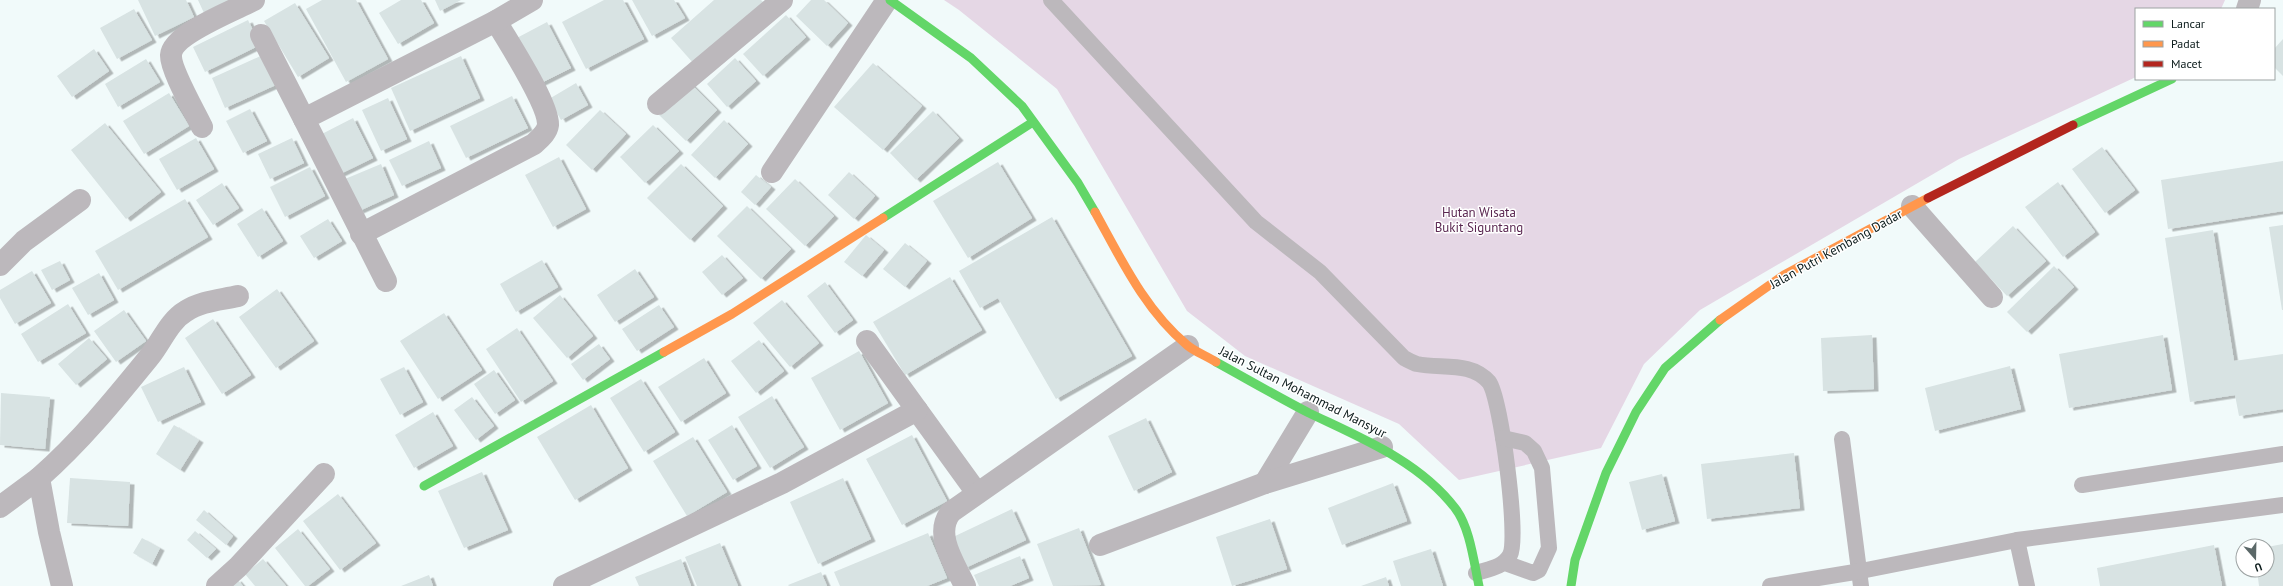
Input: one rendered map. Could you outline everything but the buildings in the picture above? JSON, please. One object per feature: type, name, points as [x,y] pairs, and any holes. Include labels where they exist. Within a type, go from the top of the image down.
[{"type":"street","points":[[202,127],[173,67],[170,56],[173,45],[184,35],[254,0]]},
{"type":"street","points":[[304,119],[496,21],[532,0]]},
{"type":"street","points":[[658,104],[782,0]]},
{"type":"street","points":[[772,172],[887,0]]},
{"type":"street","name":"Jalan Sultan Mohammad Mansyur","points":[[890,0],[971,58],[1022,106],[1078,183],[1141,292],[1167,326],[1188,346],[1308,412],[1382,447],[1433,485],[1456,509],[1468,537],[1477,580]]},
{"type":"street","points":[[361,234],[534,144],[543,135],[548,127],[547,119],[538,97],[496,21]]},
{"type":"street","points":[[261,35],[386,281]]},
{"type":"street","name":"Jalan Putri Kembang Dadar","points":[[1571,586],[1575,560],[1606,473],[1636,412],[1665,368],[1711,326],[1784,275],[1912,206],[2042,140],[2170,80]]},
{"type":"street","points":[[424,486],[732,314],[1033,122]]},
{"type":"street","points":[[0,265],[24,241],[80,200]]},
{"type":"street","points":[[1912,206],[1992,297]]},
{"type":"street","points":[[0,507],[39,478],[64,456],[98,419],[152,354],[169,328],[184,311],[198,304],[238,296]]},
{"type":"street","points":[[867,341],[977,493]]},
{"type":"street","points":[[964,586],[946,544],[943,532],[945,520],[951,512],[1188,346]]},
{"type":"street","points":[[564,586],[782,484],[917,410]]},
{"type":"street","points":[[1265,483],[1308,412]]},
{"type":"street","points":[[1100,545],[1265,483],[1382,447]]},
{"type":"street","points":[[217,586],[238,567],[324,474]]},
{"type":"street","points":[[39,478],[49,532],[62,586]]},
{"type":"lane","points":[[1051,0],[1256,222],[1320,272],[1404,358],[1416,364],[1456,367],[1478,372],[1490,384],[1500,418],[1503,438],[1510,493],[1513,542],[1510,554],[1504,563],[1477,580]]},
{"type":"lane","points":[[1503,438],[1525,443],[1534,451],[1542,468],[1549,548],[1539,570],[1533,573],[1524,572],[1504,563]]},
{"type":"lane","points":[[1842,439],[1861,578]]},
{"type":"lane","points":[[2082,485],[2283,454]]},
{"type":"lane","points":[[1770,586],[1861,578],[2017,540],[2283,505]]},
{"type":"lane","points":[[2017,540],[2027,586]]},
{"type":"green space","name":"Hutan Wisata Bukit Siguntang","points":[[944,0],[2225,0],[2221,8],[2135,8],[2135,77],[1959,159],[1700,310],[1644,364],[1601,448],[1459,480],[1399,424],[1245,356],[1187,311],[1057,89],[959,10]]},
{"type":"traffic: fast","points":[[890,0],[971,58],[1022,106],[1078,183],[1095,212]]},
{"type":"traffic: fast","points":[[2073,125],[2170,80]]},
{"type":"traffic: fast","points":[[883,218],[1033,122]]},
{"type":"traffic: fast","points":[[1571,586],[1575,560],[1606,473],[1636,412],[1665,368],[1720,320]]},
{"type":"traffic: fast","points":[[424,486],[664,352]]},
{"type":"traffic: fast","points":[[1216,362],[1297,407],[1388,452],[1407,464],[1441,491],[1455,508],[1464,525],[1471,546],[1479,586]]},
{"type":"traffic: slow","points":[[1720,320],[1784,275],[1928,198]]},
{"type":"traffic: slow","points":[[1095,212],[1124,266],[1146,300],[1172,331],[1187,345],[1216,362]]},
{"type":"traffic: slow","points":[[664,352],[732,314],[883,218]]},
{"type":"traffic: jam","points":[[1928,198],[2073,125]]}]
